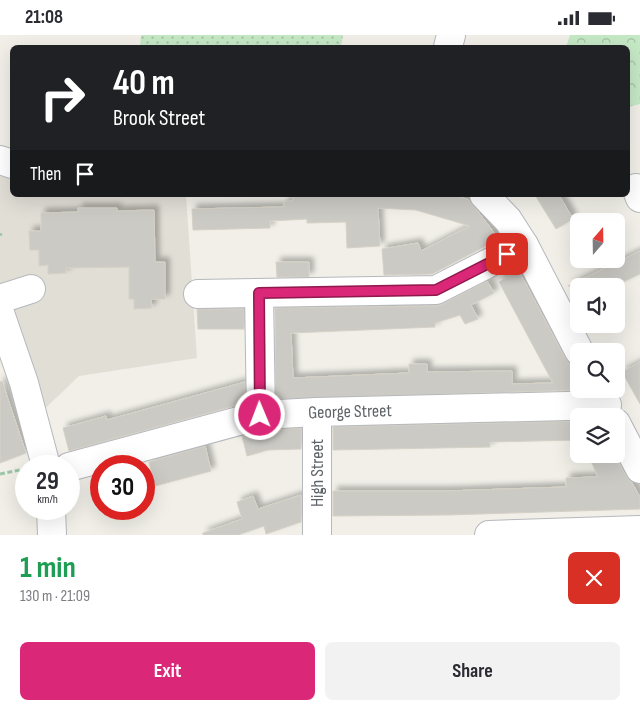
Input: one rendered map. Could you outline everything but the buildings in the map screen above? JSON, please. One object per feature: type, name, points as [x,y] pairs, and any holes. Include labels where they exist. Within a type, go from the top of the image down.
[{"type":"street","points":[[486,197],[508,220],[524,245],[575,343]]},
{"type":"street","points":[[198,294],[436,290],[524,245]]},
{"type":"street","points":[[0,299],[31,289]]},
{"type":"street","points":[[259,293],[260,415]]},
{"type":"street","points":[[0,313],[24,383],[43,455]]},
{"type":"street","name":"George Street","points":[[80,464],[260,415],[317,412],[570,409]]},
{"type":"street","name":"High Street","points":[[317,412],[317,535]]},
{"type":"street","points":[[625,439],[640,469]]},
{"type":"street","points":[[51,520],[52,535]]},
{"type":"street","points":[[489,535],[640,530]]},
{"type":"path","points":[[0,474],[15,471]]},
{"type":"shaded area","points":[[0,160],[10,163],[10,197],[186,197],[197,358],[79,376],[34,419],[0,313]]},
{"type":"green space","points":[[141,35],[343,35],[341,45],[140,45]]},
{"type":"green space","points":[[570,35],[640,35],[640,104],[630,106],[630,45],[567,45]]},
{"type":"route","points":[[260,415],[259,293],[436,290],[507,254]]}]
